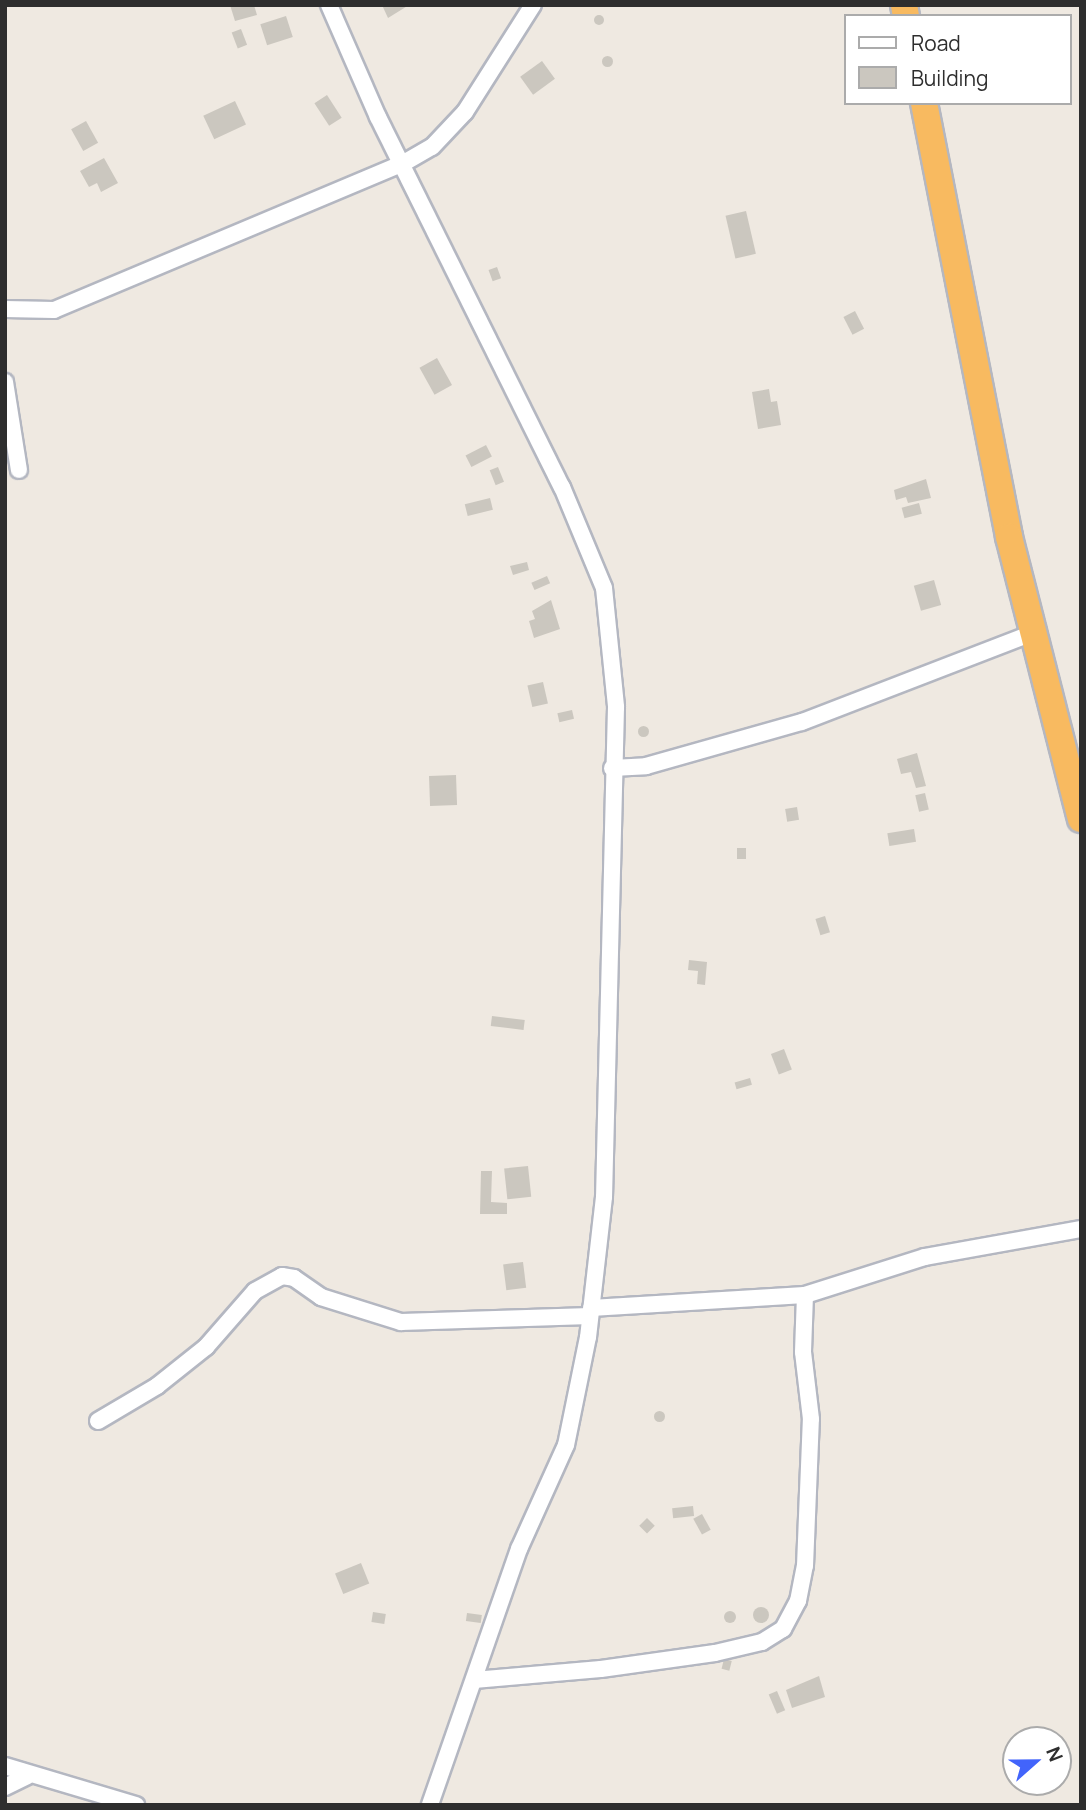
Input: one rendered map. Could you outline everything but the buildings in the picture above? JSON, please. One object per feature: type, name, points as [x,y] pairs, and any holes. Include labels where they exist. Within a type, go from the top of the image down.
[{"type":"highway","points":[[924,105],[1009,537],[1081,820]]},
{"type":"street","points":[[330,5],[402,164],[562,487],[604,588],[615,707],[612,768],[615,870],[604,1197],[591,1312],[566,1445],[519,1549],[430,1805]]},
{"type":"street","points":[[6,310],[54,310],[402,164],[432,147],[465,112],[533,5]]},
{"type":"street","points":[[5,382],[19,470]]},
{"type":"street","points":[[612,768],[646,766],[802,722],[1033,633]]},
{"type":"street","points":[[98,1421],[187,1363],[255,1291],[282,1276],[294,1278],[321,1297],[401,1322],[591,1312],[805,1295],[925,1257],[1081,1229]]},
{"type":"street","points":[[474,1680],[601,1669],[715,1653],[762,1642],[783,1629],[798,1601],[805,1566],[811,1419],[803,1352],[805,1295]]},
{"type":"street","points":[[5,1766],[27,1776],[136,1805]]},
{"type":"street","points":[[5,1787],[27,1776]]}]
